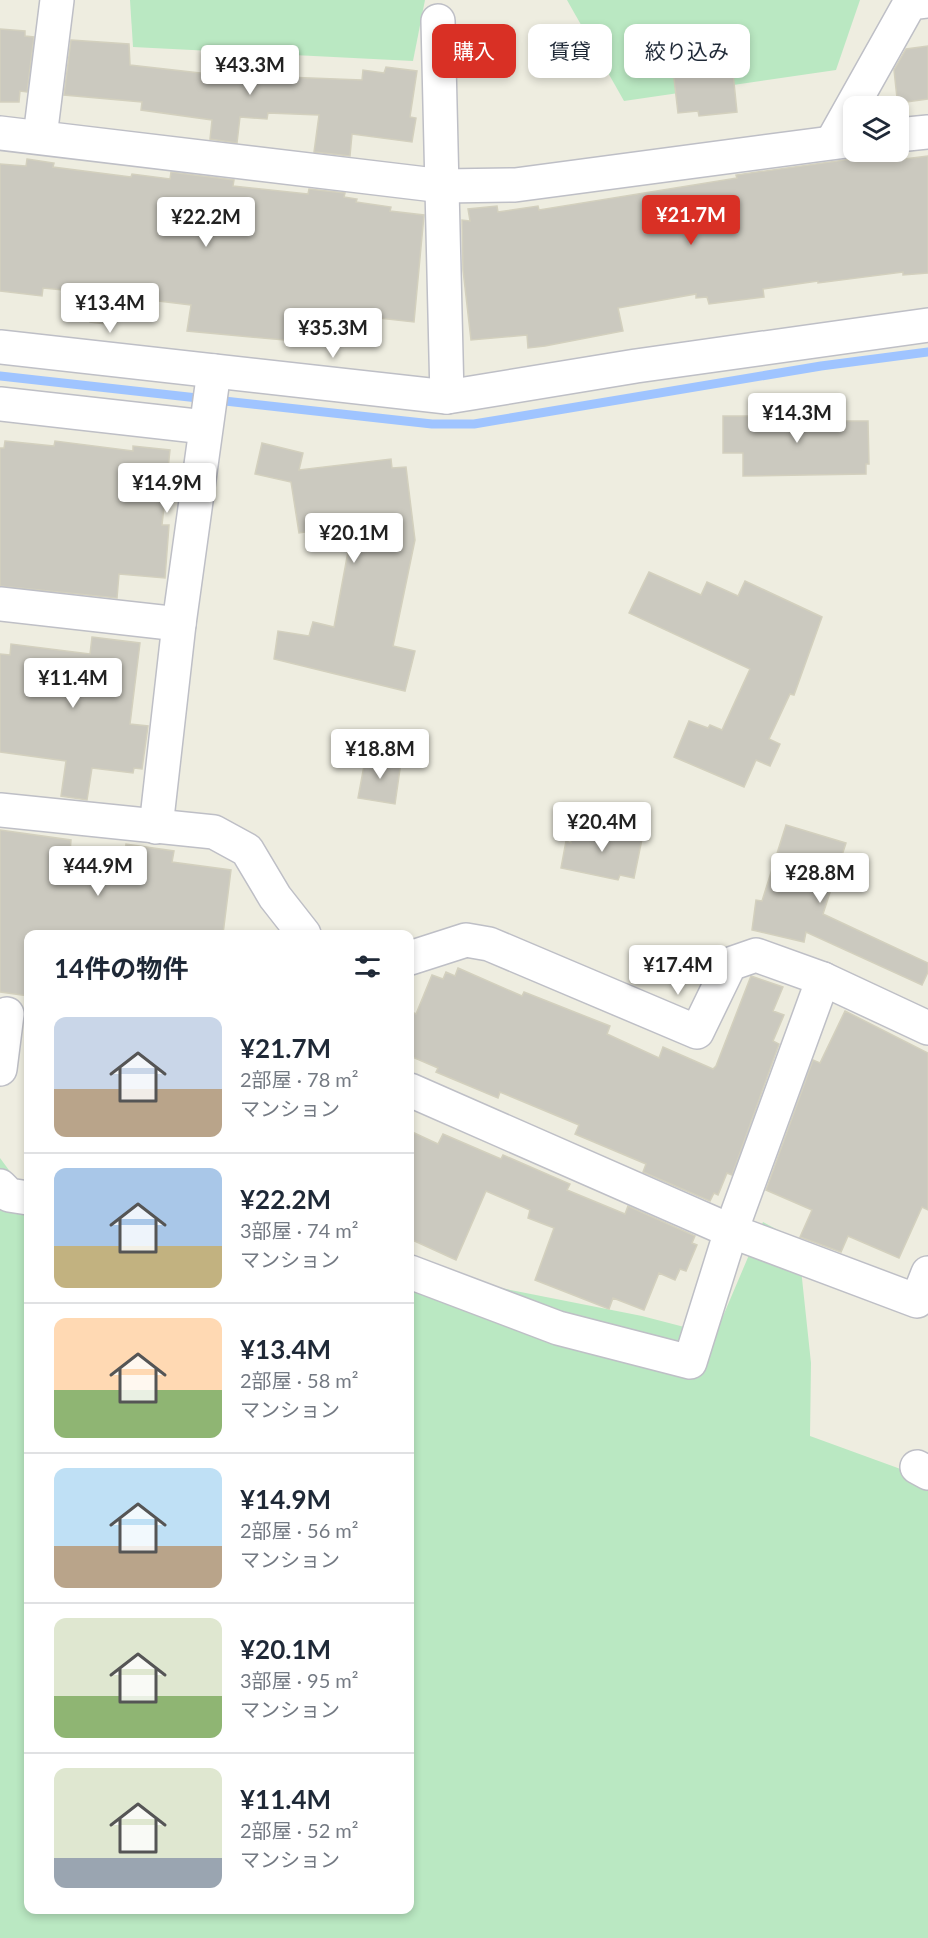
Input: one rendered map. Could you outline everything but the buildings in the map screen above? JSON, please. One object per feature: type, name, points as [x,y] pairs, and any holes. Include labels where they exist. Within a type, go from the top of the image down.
[{"type":"street","points":[[40,137],[57,0]]},
{"type":"street","points":[[865,96],[910,3],[928,1]]},
{"type":"street","points":[[438,21],[447,397]]},
{"type":"street","points":[[909,134],[928,132]]},
{"type":"street","points":[[0,133],[443,186],[515,185],[843,141]]},
{"type":"street","points":[[0,404],[447,397],[636,366],[928,325]]},
{"type":"street","points":[[0,347],[209,400]]},
{"type":"street","points":[[156,827],[179,624],[209,400]]},
{"type":"street","points":[[0,604],[179,624]]},
{"type":"street","points":[[0,810],[214,832],[247,850],[274,897],[301,930]]},
{"type":"street","points":[[414,957],[466,940],[489,944],[697,1032],[730,964],[756,955],[823,979],[928,1028]]},
{"type":"street","points":[[414,1274],[558,1328],[690,1362],[731,1231],[823,979]]},
{"type":"street","points":[[0,1069],[12,1014]]},
{"type":"street","points":[[414,1092],[731,1231],[917,1301],[928,1273]]},
{"type":"street","points":[[0,1186],[9,1195],[24,1197]]},
{"type":"green space","points":[[130,0],[425,0],[413,61],[133,47]]},
{"type":"green space","points":[[567,0],[860,0],[836,70],[624,101],[611,78],[612,24],[581,24]]},
{"type":"green space","points":[[0,1158],[24,1191],[24,1914],[414,1914],[414,1271],[642,1316],[715,1335],[763,1222],[798,1241],[811,1363],[810,1436],[928,1479],[928,1938],[0,1938]]},
{"type":"waterway","points":[[0,376],[432,424],[474,424],[821,366],[928,352]]}]
